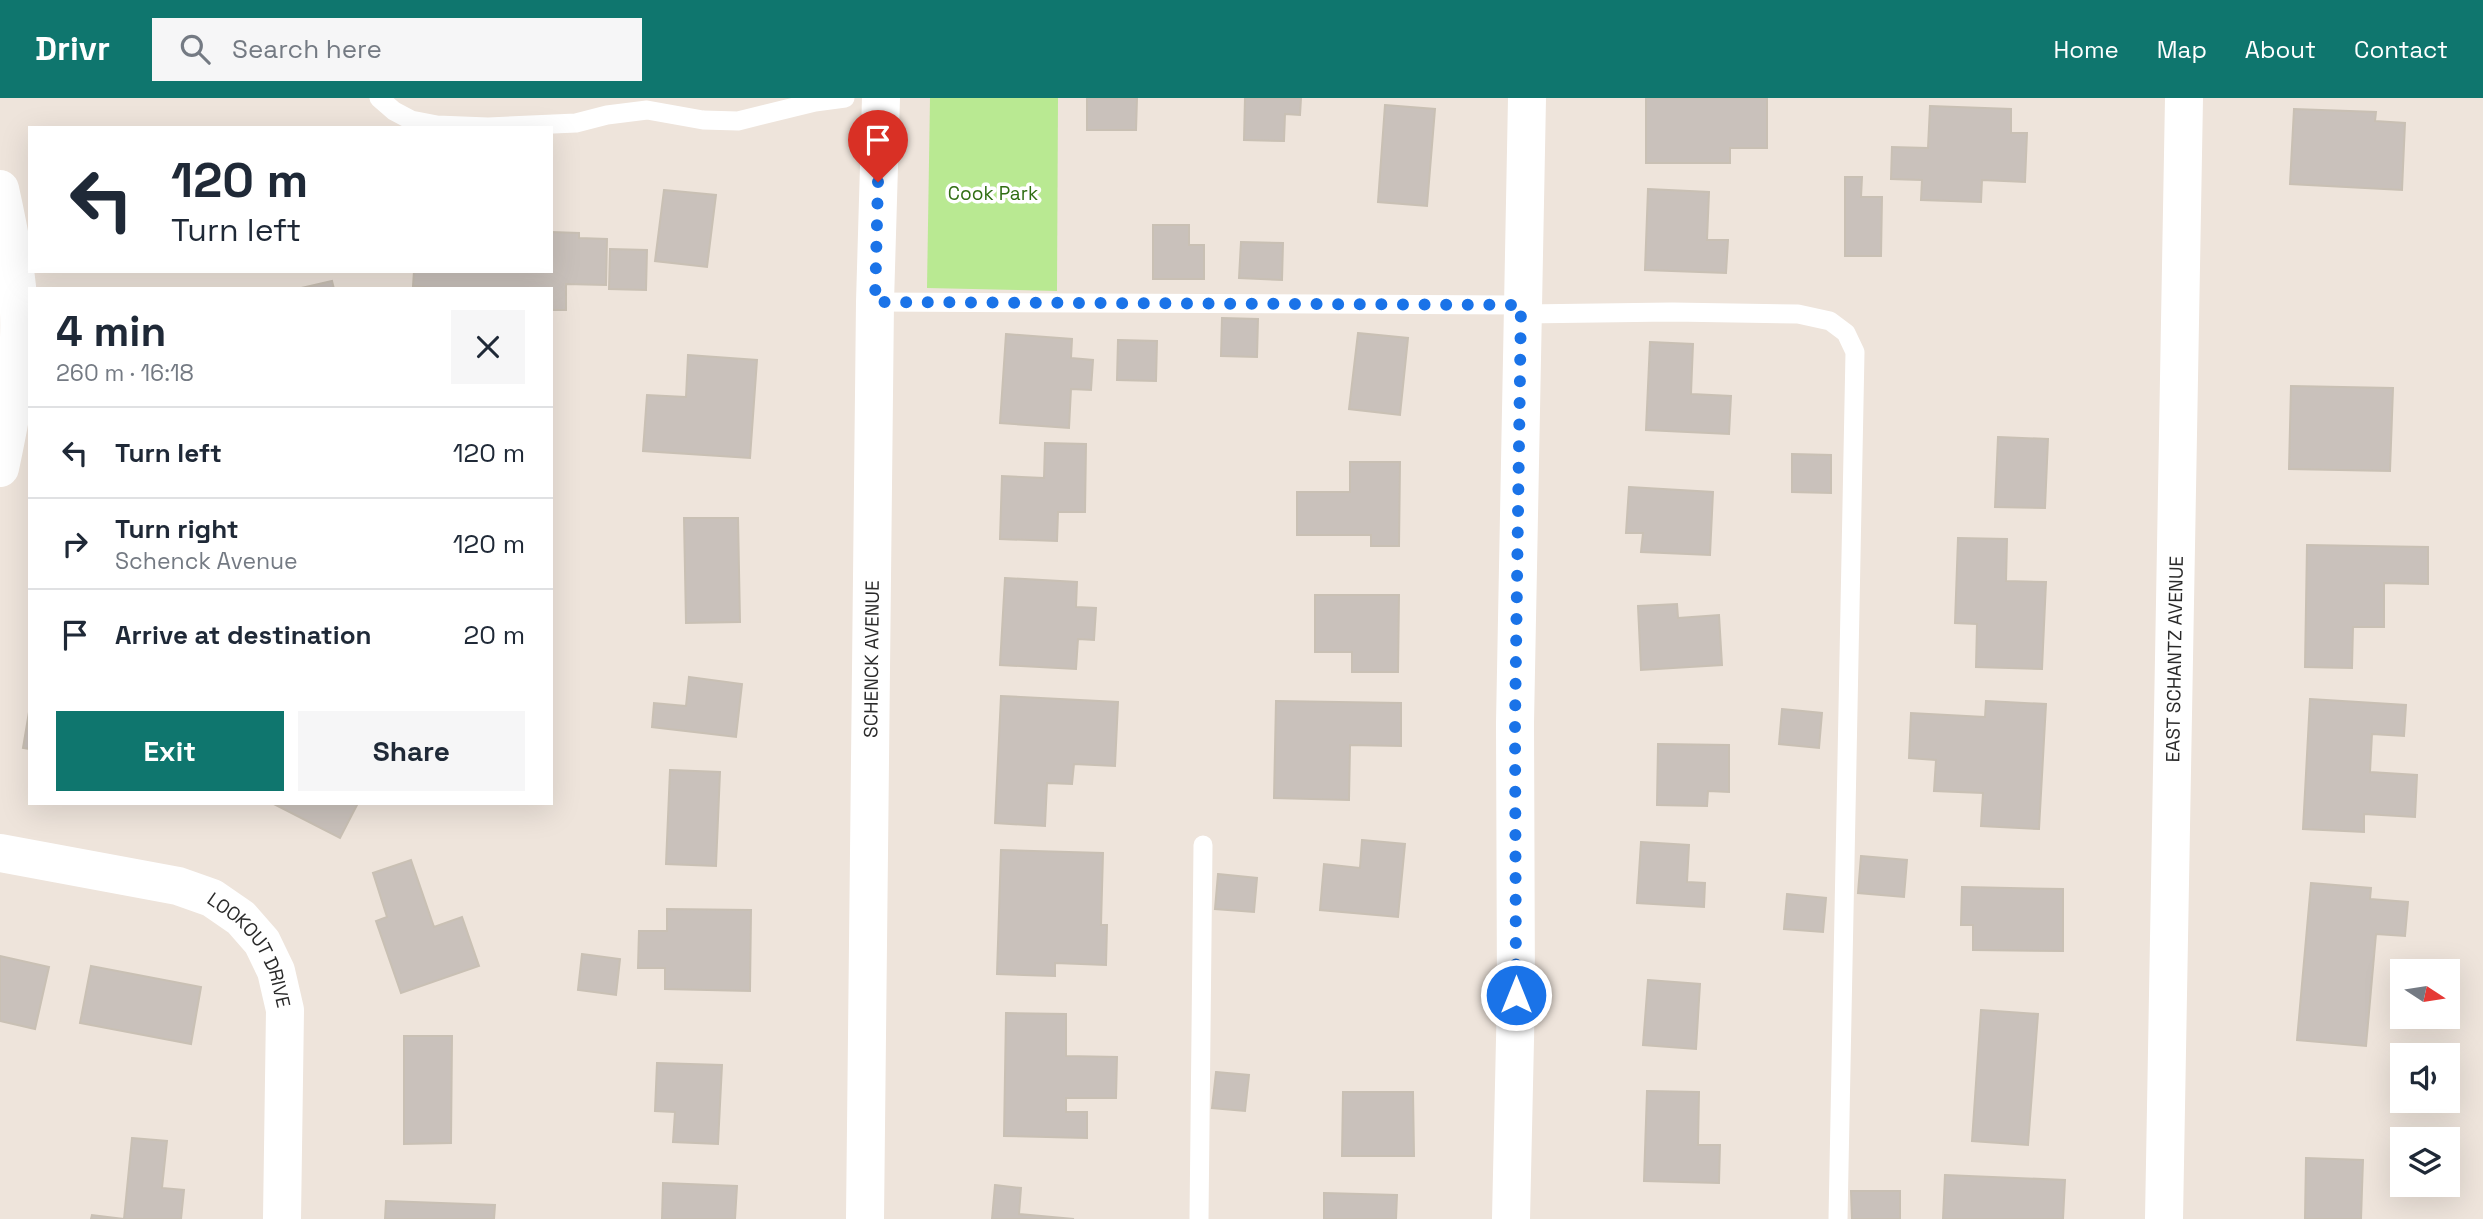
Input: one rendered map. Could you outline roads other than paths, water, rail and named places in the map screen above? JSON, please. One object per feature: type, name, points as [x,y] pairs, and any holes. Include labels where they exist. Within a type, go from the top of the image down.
[{"type":"street","name":"SCHENCK AVENUE","points":[[865,1219],[875,302],[881,98]]},
{"type":"street","points":[[1511,1219],[1516,995],[1515,723],[1527,98]]},
{"type":"street","name":"EAST SCHANTZ AVENUE","points":[[2164,1219],[2184,98]]},
{"type":"street","points":[[0,189],[15,263],[19,314],[14,385],[0,468]]},
{"type":"street","name":"LOOKOUT DRIVE","points":[[0,853],[189,890],[212,898],[241,918],[262,942],[276,971],[285,1010],[282,1219]]},
{"type":"lane","points":[[379,98],[394,111],[411,120],[450,126]]},
{"type":"lane","points":[[490,126],[576,123],[607,115],[647,110],[703,120],[738,121],[815,102],[845,98]]},
{"type":"lane","points":[[875,302],[1798,314],[1830,321],[1846,333],[1855,352],[1838,1219]]},
{"type":"lane","points":[[1199,1219],[1203,845]]},
{"type":"park label","name":"Cook Park","points":[[993,193]]}]
